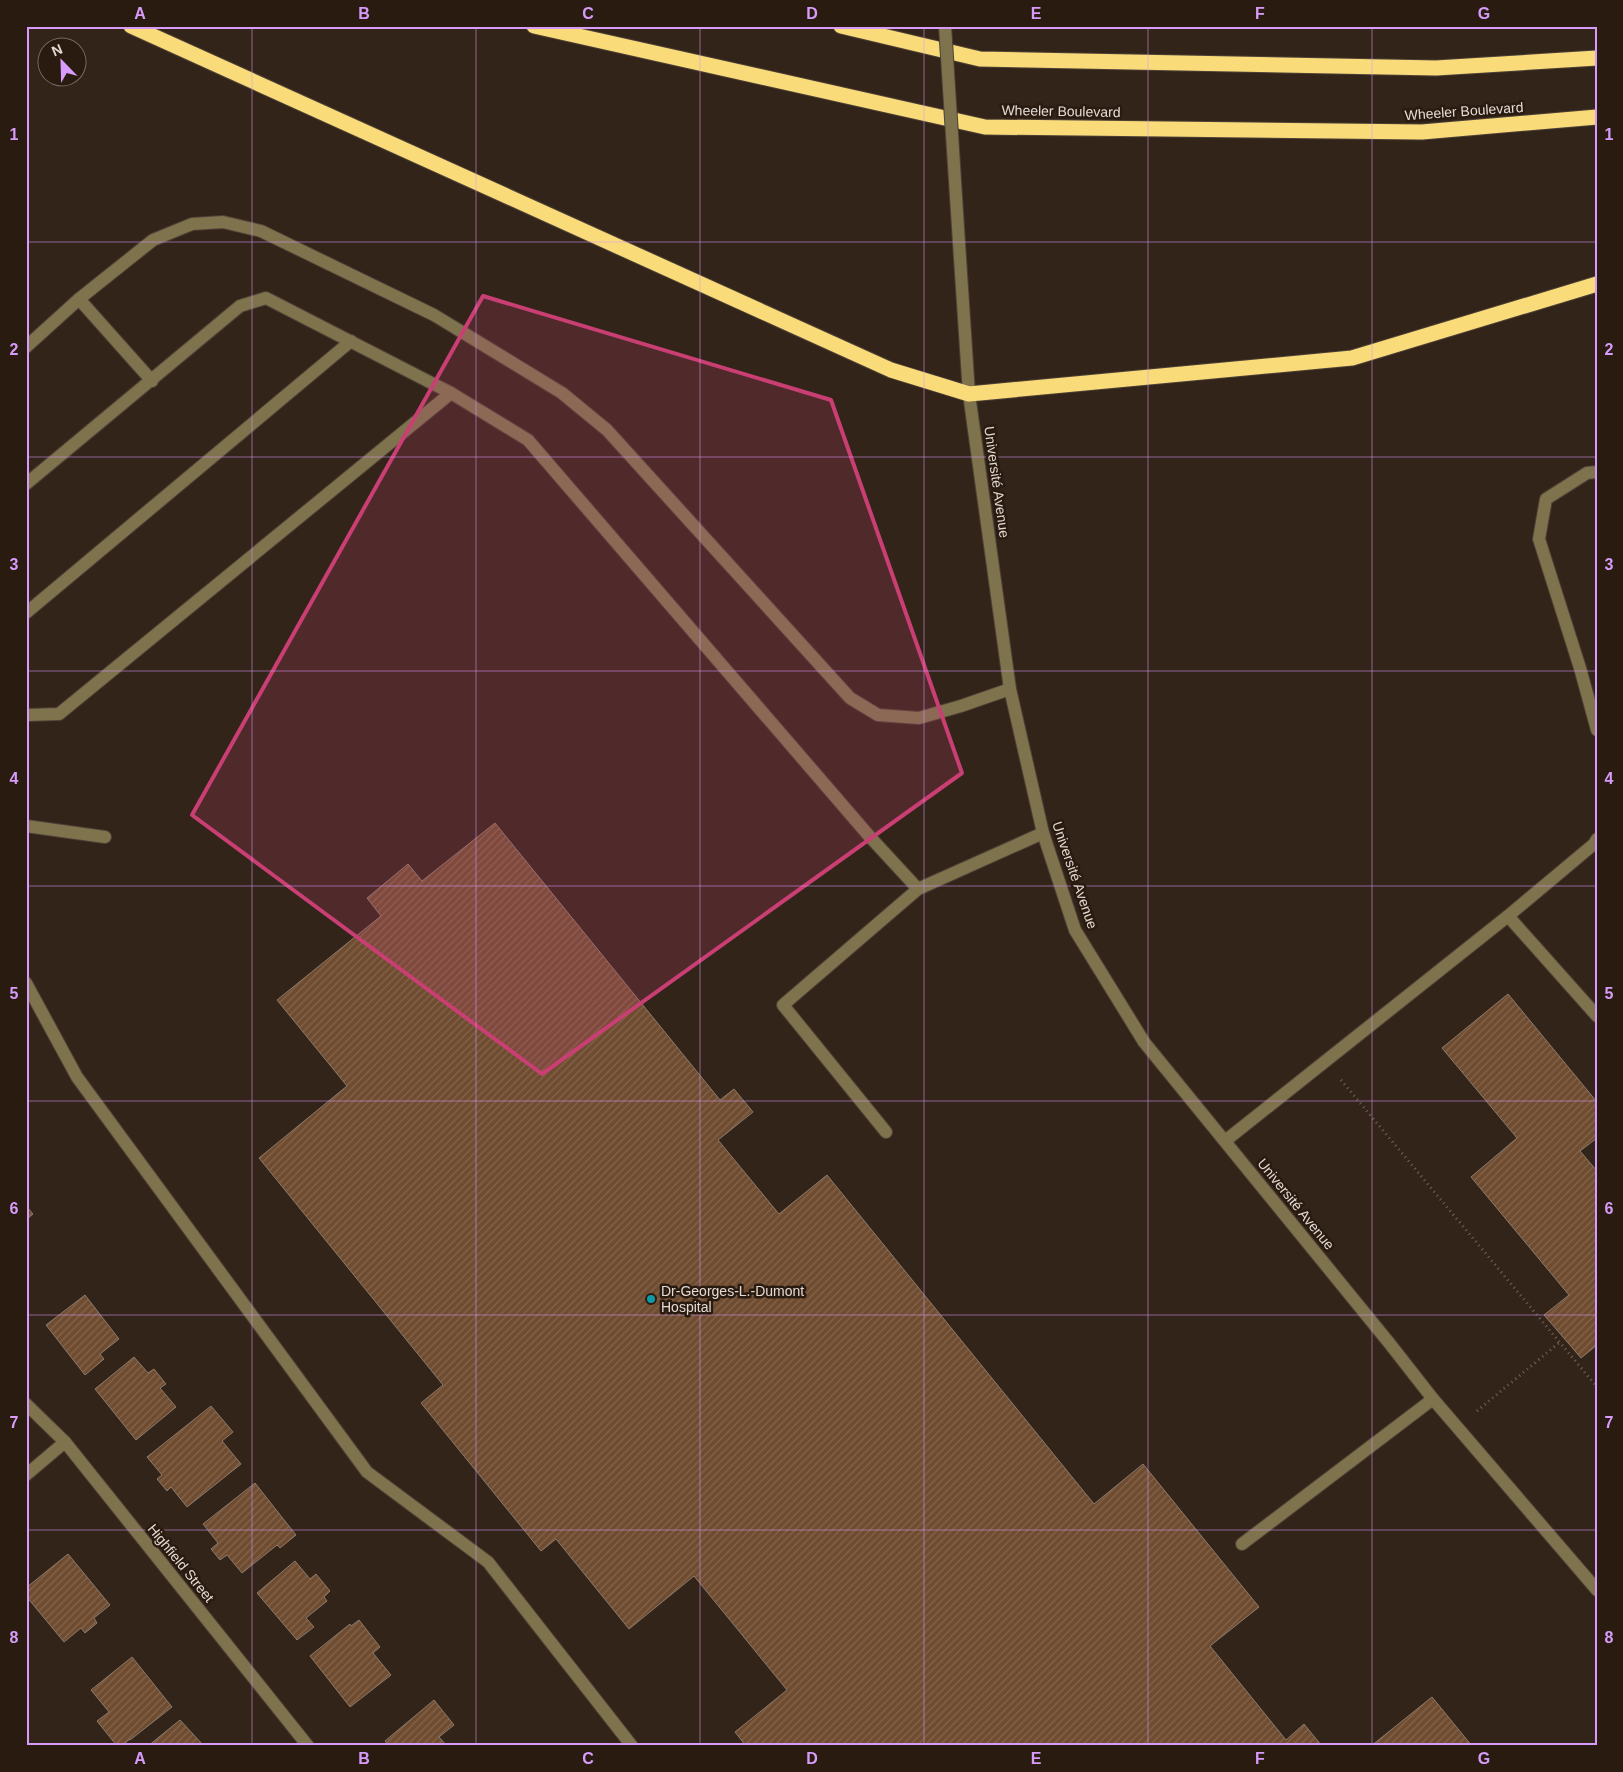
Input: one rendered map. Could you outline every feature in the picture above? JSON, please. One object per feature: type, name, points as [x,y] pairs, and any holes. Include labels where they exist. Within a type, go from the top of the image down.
[{"type":"highway","points":[[131,26],[890,370],[969,394],[1352,358],[1597,284]]},
{"type":"highway","name":"Wheeler Boulevard","points":[[534,26],[985,127],[1422,132],[1597,117]]},
{"type":"highway","points":[[841,26],[980,58],[1436,68],[1597,58]]},
{"type":"street","name":"Université Avenue","points":[[945,26],[969,394],[1010,689],[1043,833],[1075,930],[1144,1042],[1433,1399],[1596,1589]]},
{"type":"street","points":[[26,347],[79,299],[153,240],[192,224],[223,222],[262,231],[434,315],[562,393],[607,430],[850,698],[878,715],[919,718],[1010,689]]},
{"type":"street","points":[[26,484],[240,306],[266,298],[451,393],[528,440],[918,889]]},
{"type":"street","points":[[79,299],[152,381]]},
{"type":"street","points":[[26,613],[351,342]]},
{"type":"street","points":[[26,715],[59,714],[451,393]]},
{"type":"street","points":[[1597,472],[1587,473],[1546,499],[1539,538],[1580,668],[1597,730]]},
{"type":"street","points":[[26,826],[105,837]]},
{"type":"street","points":[[886,1132],[783,1005],[918,889],[1043,833]]},
{"type":"street","points":[[1225,1140],[1508,916],[1596,843]]},
{"type":"street","points":[[1508,916],[1597,1016]]},
{"type":"street","points":[[26,983],[77,1077],[367,1472],[488,1562],[632,1746]]},
{"type":"street","points":[[1242,1544],[1433,1399]]},
{"type":"street","name":"Highfield Street","points":[[26,1404],[65,1442],[308,1746]]},
{"type":"street","points":[[26,1475],[65,1442]]},
{"type":"path","points":[[1355,1095],[1597,1387]]},
{"type":"path","points":[[1457,1427],[1560,1342]]},
{"type":"highlighted area","points":[[483,296],[831,400],[962,773],[542,1074],[192,815]]},
{"type":"building","name":"Dr-Georges-L.-Dumont Hospital","points":[[495,823],[720,1100],[734,1089],[753,1112],[718,1140],[779,1214],[827,1175],[1094,1504],[1143,1464],[1259,1607],[1210,1646],[1286,1740],[1304,1724],[1322,1746],[746,1746],[735,1732],[787,1690],[694,1576],[629,1629],[556,1539],[541,1551],[421,1403],[443,1385],[259,1158],[347,1086],[277,1000],[381,916],[367,898],[408,864],[422,881]]},
{"type":"building","points":[[1508,994],[1597,1102],[1597,1138],[1580,1151],[1597,1171],[1597,1345],[1581,1358],[1544,1315],[1569,1295],[1471,1177],[1517,1138],[1442,1048]]},
{"type":"building","points":[[26,1206],[33,1214],[26,1220]]},
{"type":"building","points":[[85,1295],[119,1339],[100,1354],[104,1359],[85,1375],[46,1325]]},
{"type":"building","points":[[134,1357],[148,1373],[154,1369],[166,1384],[160,1388],[176,1407],[136,1440],[95,1389]]},
{"type":"building","points":[[211,1406],[233,1432],[222,1441],[241,1464],[187,1507],[171,1487],[167,1491],[157,1479],[162,1475],[147,1457]]},
{"type":"building","points":[[255,1483],[296,1535],[280,1548],[277,1545],[242,1573],[227,1555],[220,1560],[211,1549],[218,1543],[203,1524]]},
{"type":"building","points":[[68,1554],[110,1605],[94,1618],[97,1623],[85,1633],[81,1628],[64,1642],[26,1596],[26,1588]]},
{"type":"building","points":[[295,1561],[310,1579],[316,1574],[330,1591],[324,1597],[327,1601],[306,1618],[314,1627],[297,1640],[257,1593]]},
{"type":"building","points":[[359,1620],[380,1647],[373,1653],[391,1675],[350,1707],[310,1656],[350,1624],[351,1626]]},
{"type":"building","points":[[132,1657],[172,1707],[130,1740],[121,1746],[117,1746],[97,1721],[109,1712],[91,1690]]},
{"type":"building","points":[[1432,1697],[1472,1746],[1371,1746]]},
{"type":"building","points":[[434,1700],[454,1725],[439,1737],[447,1746],[389,1746],[385,1741]]},
{"type":"building","points":[[180,1720],[204,1746],[148,1746]]},
{"type":"place","name":"Dr-Georges-L.-Dumont Hospital","points":[[651,1299]]}]
